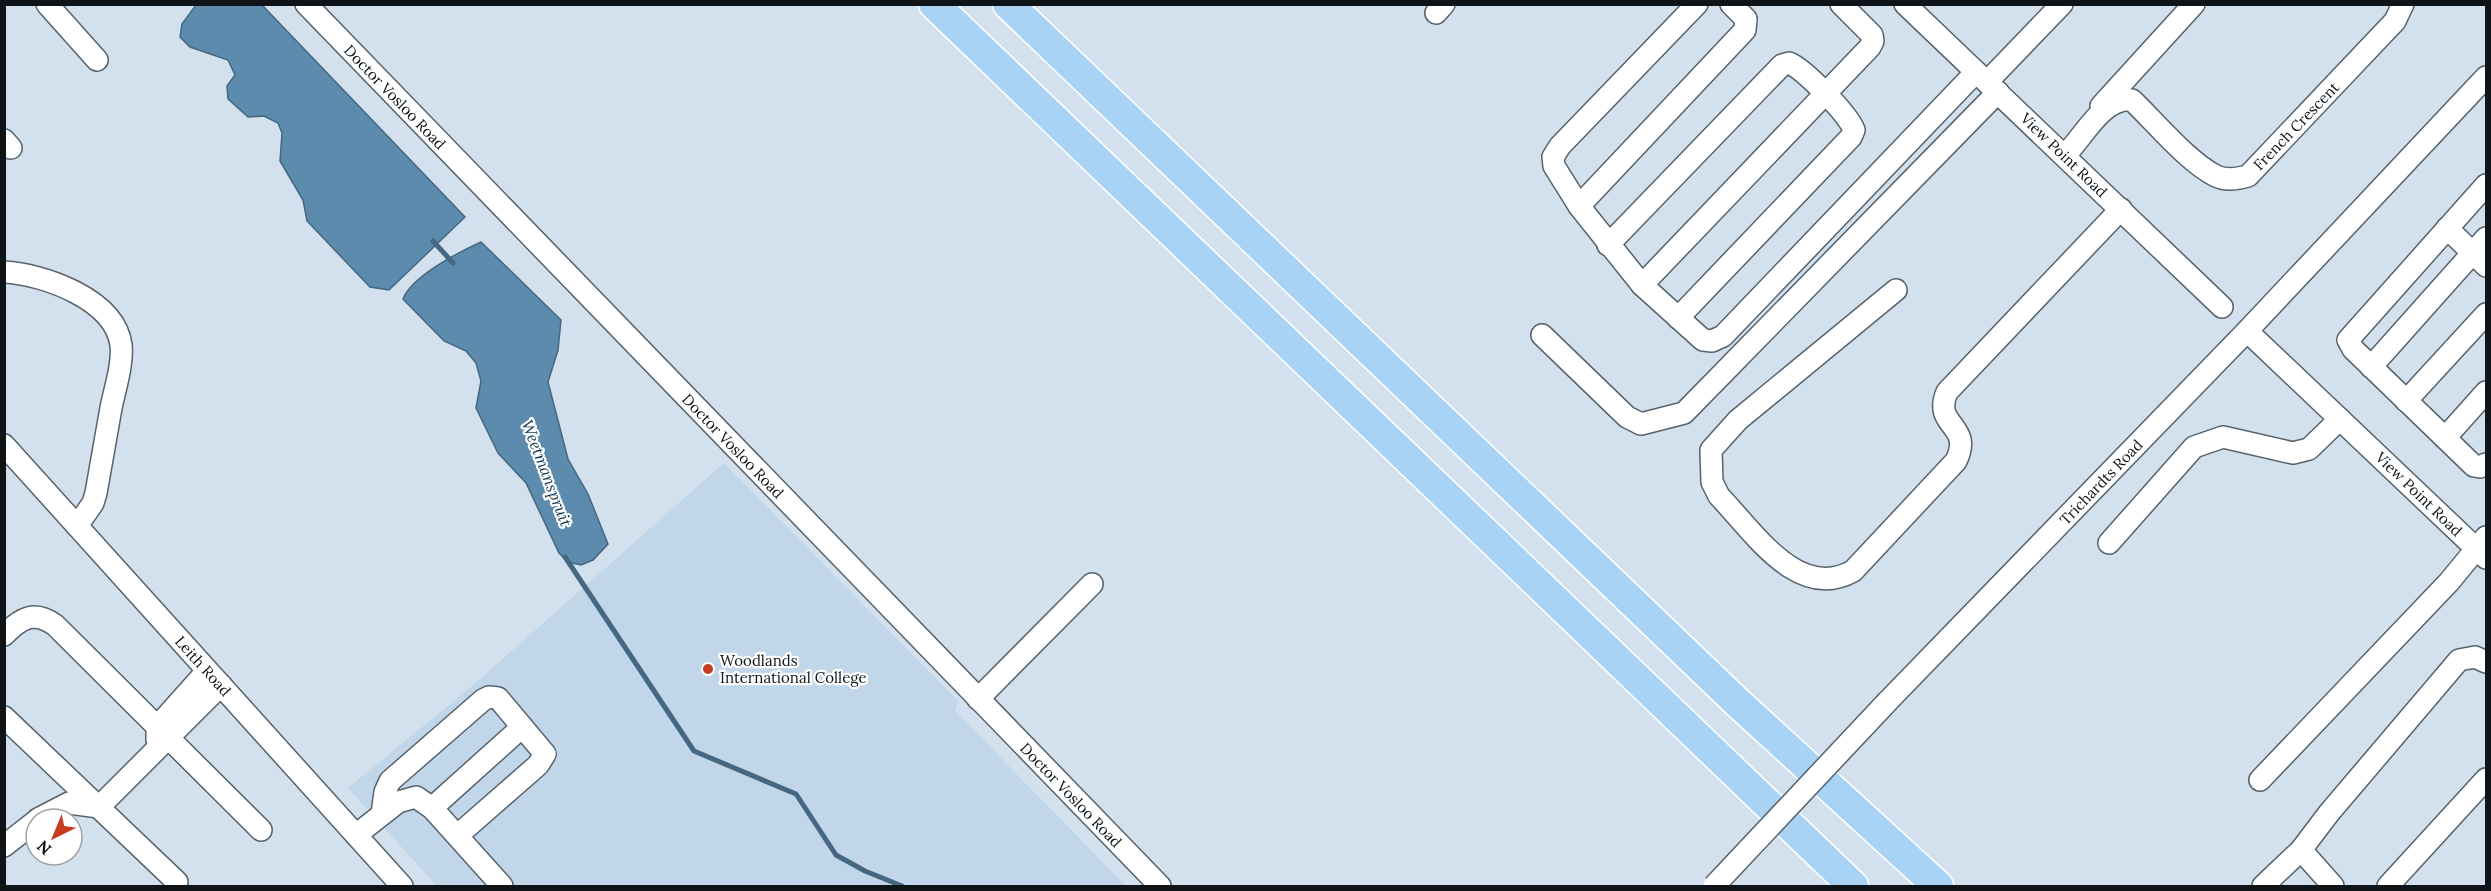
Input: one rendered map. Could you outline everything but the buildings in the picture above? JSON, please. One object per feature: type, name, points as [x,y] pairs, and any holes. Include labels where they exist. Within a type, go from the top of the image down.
[{"type":"highway","points":[[934,4],[1850,884]]},
{"type":"highway","points":[[1008,4],[1738,703],[1938,886]]},
{"type":"street","points":[[47,4],[97,60]]},
{"type":"street","name":"Doctor Vosloo Road","points":[[306,4],[1160,886]]},
{"type":"street","points":[[1697,4],[1560,146],[1553,158],[1554,166],[1579,206],[1608,245],[1642,285],[1703,340],[1723,336],[1987,82]]},
{"type":"street","points":[[1579,206],[1745,30],[1746,19],[1731,4]]},
{"type":"street","points":[[1642,285],[1873,41],[1872,35],[1841,4]]},
{"type":"street","name":"View Point Road","points":[[1905,4],[2222,307]]},
{"type":"street","points":[[1542,335],[1627,417],[1641,424],[1684,413],[1987,82],[2062,4]]},
{"type":"street","points":[[2063,153],[2194,4]]},
{"type":"street","name":"French Crescent","points":[[2063,153],[2110,105],[2125,99],[2132,100],[2198,163],[2216,176],[2227,179],[2248,176],[2396,21],[2403,4]]},
{"type":"street","points":[[1608,245],[1782,65],[1789,63],[1796,66],[1851,123],[1854,130],[1851,137],[1678,318]]},
{"type":"street","name":"Trichardts Road","points":[[1714,886],[1888,701],[2247,331],[2487,77]]},
{"type":"street","points":[[2487,185],[2351,333],[2348,340],[2371,367],[2474,466],[2481,467],[2487,464]]},
{"type":"street","points":[[1896,290],[1738,420],[1711,450],[1712,482],[1719,496],[1785,565],[1805,576],[1823,581],[1841,578],[1853,572],[1956,461],[1962,448],[1961,438],[1947,418],[1943,402],[1947,392],[2121,209]]},
{"type":"street","points":[[2371,367],[2482,252],[2447,228]]},
{"type":"street","points":[[4,272],[24,273],[62,285],[101,310],[118,334],[120,363],[96,493],[93,503],[77,526]]},
{"type":"street","points":[[2406,401],[2487,314]]},
{"type":"street","name":"View Point Road","points":[[2247,331],[2340,419],[2483,548]]},
{"type":"street","points":[[2445,438],[2487,392]]},
{"type":"street","points":[[2109,543],[2194,447],[2223,436],[2293,453],[2309,449],[2340,419]]},
{"type":"street","name":"Leith Road","points":[[4,446],[402,886]]},
{"type":"street","points":[[2260,780],[2483,548]]},
{"type":"street","points":[[978,699],[1092,584]]},
{"type":"street","points":[[4,635],[23,618],[32,616],[46,619],[161,737],[261,830]]},
{"type":"street","points":[[2263,886],[2301,850],[2329,813],[2459,660],[2475,657],[2487,662]]},
{"type":"street","points":[[99,807],[214,678]]},
{"type":"street","points":[[382,814],[385,792],[390,781],[483,700],[489,697],[498,698],[544,754],[543,759],[458,835]]},
{"type":"street","points":[[4,717],[177,882]]},
{"type":"street","points":[[432,808],[522,727]]},
{"type":"street","points":[[2388,886],[2487,779]]},
{"type":"street","points":[[356,835],[408,797],[416,797],[432,808],[502,886]]},
{"type":"street","points":[[61,807],[69,803],[99,807]]},
{"type":"street","points":[[4,846],[24,830]]},
{"type":"street","points":[[2301,850],[2333,886]]},
{"type":"shaded area","name":"Woodlands International College","points":[[724,463],[958,701],[955,711],[1126,886],[437,886],[348,788],[471,687]]},
{"type":"water","points":[[196,5],[262,5],[465,217],[389,290],[370,287],[307,221],[303,200],[280,161],[282,133],[278,123],[264,116],[248,117],[228,99],[227,86],[235,75],[228,60],[190,47],[180,37],[182,24]]},
{"type":"water","points":[[481,242],[561,320],[558,350],[548,382],[568,459],[588,494],[608,544],[593,560],[581,565],[568,562],[559,553],[526,483],[498,453],[476,408],[481,381],[476,363],[466,351],[444,341],[403,299],[408,290],[426,273]]},
{"type":"waterway","name":"Weetmanspruit","points":[[433,241],[453,263]]},
{"type":"waterway","name":"Weetmanspruit","points":[[565,557],[694,751],[796,794],[836,855],[865,871],[902,886]]},
{"type":"place","name":"Woodlands International College","points":[[708,669]]}]
